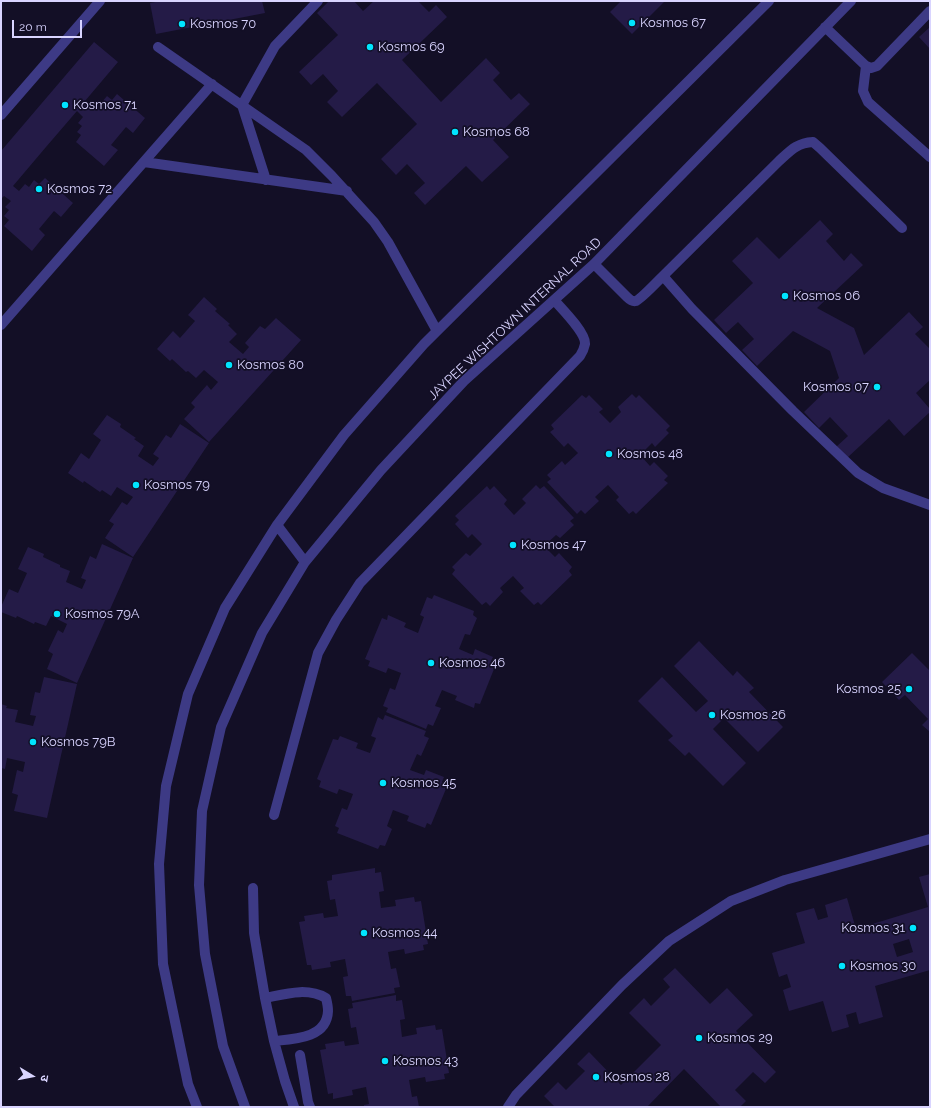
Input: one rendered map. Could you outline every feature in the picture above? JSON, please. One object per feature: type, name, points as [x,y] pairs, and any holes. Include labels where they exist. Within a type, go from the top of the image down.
[{"type":"street","points":[[1,115],[100,1]]},
{"type":"street","points":[[266,180],[242,105],[275,46],[318,1]]},
{"type":"street","points":[[197,1107],[188,1084],[163,964],[160,864],[166,786],[188,694],[225,608],[278,525],[344,435],[424,344],[769,1]]},
{"type":"street","name":"JAYPEE WISHTOWN INTERNAL ROAD","points":[[245,1107],[223,1046],[205,954],[199,885],[202,811],[221,727],[262,633],[305,562],[381,470],[464,381],[594,264],[851,1]]},
{"type":"street","points":[[825,27],[866,66],[871,68],[877,66],[930,11]]},
{"type":"street","points":[[158,47],[306,150],[347,191],[374,222],[388,242],[437,331]]},
{"type":"street","points":[[866,66],[863,91],[868,102],[930,157]]},
{"type":"street","points":[[1,325],[212,84]]},
{"type":"street","points":[[594,264],[627,297],[632,301],[636,301],[780,160],[793,148],[804,142],[813,142],[820,148],[902,228]]},
{"type":"street","points":[[144,162],[347,191]]},
{"type":"street","points":[[663,276],[692,308],[793,411],[858,473],[883,488],[930,505]]},
{"type":"street","points":[[274,815],[318,653],[336,620],[356,589],[371,571],[580,356],[585,343],[582,335],[554,300]]},
{"type":"street","points":[[278,525],[305,562]]},
{"type":"street","points":[[508,1107],[516,1095],[622,985],[669,942],[731,901],[784,880],[930,838]]},
{"type":"street","points":[[253,888],[254,933],[265,998],[274,1042],[294,1107]]},
{"type":"street","points":[[265,998],[300,992],[318,994],[326,998],[328,1011],[325,1025],[318,1032],[274,1042]]},
{"type":"street","points":[[300,1055],[310,1107]]},
{"type":"building","name":"Kosmos 70","points":[[161,1],[262,1],[265,13],[156,34],[150,3]]},
{"type":"building","points":[[329,1],[354,1],[363,11],[374,1],[418,1],[429,12],[436,5],[447,17],[402,60],[441,102],[486,58],[500,73],[493,80],[511,100],[519,93],[530,104],[493,140],[509,157],[482,182],[466,166],[425,205],[414,193],[425,183],[407,164],[396,175],[381,159],[417,124],[377,83],[342,117],[327,102],[338,91],[323,74],[311,85],[299,72],[338,35],[317,13]]},
{"type":"building","name":"Kosmos 67","points":[[621,1],[665,1],[632,34],[610,12]]},
{"type":"building","points":[[930,27],[930,49],[919,37]]},
{"type":"building","points":[[94,42],[118,62],[85,101],[92,107],[98,100],[101,103],[107,96],[112,100],[117,94],[145,118],[133,133],[126,127],[111,145],[118,150],[104,166],[76,142],[81,135],[77,132],[82,126],[78,123],[83,117],[77,111],[46,147],[13,186],[19,191],[25,184],[29,187],[34,180],[39,184],[45,178],[73,203],[61,217],[54,211],[39,229],[45,235],[32,251],[4,226],[9,220],[4,216],[9,210],[5,207],[11,201],[4,196],[1,199],[1,151]]},
{"type":"building","points":[[820,220],[833,234],[826,241],[844,261],[851,253],[863,265],[817,308],[854,328],[864,355],[909,312],[923,327],[915,334],[930,349],[930,380],[916,393],[930,409],[930,412],[904,436],[889,419],[847,458],[836,447],[848,436],[830,417],[819,428],[804,412],[839,378],[830,351],[793,331],[757,366],[742,350],[754,339],[738,322],[726,333],[714,320],[753,283],[732,261],[757,237],[779,259]]},
{"type":"building","name":"Kosmos 80","points":[[204,297],[217,309],[215,311],[230,324],[228,325],[237,334],[229,342],[243,354],[249,347],[245,343],[260,326],[265,329],[276,318],[301,340],[209,442],[184,419],[195,407],[191,403],[207,385],[211,390],[218,382],[204,370],[196,378],[188,371],[186,372],[172,359],[170,361],[157,349],[173,331],[180,338],[195,321],[188,315]]},
{"type":"building","name":"Kosmos 48","points":[[632,394],[636,398],[639,395],[670,426],[666,430],[669,433],[655,447],[652,443],[640,455],[650,466],[654,462],[668,476],[664,480],[668,483],[636,514],[633,511],[629,514],[616,500],[619,497],[608,485],[595,497],[599,501],[585,514],[581,510],[577,514],[547,482],[551,479],[547,475],[562,461],[565,465],[578,453],[568,443],[564,447],[550,432],[554,429],[551,425],[582,395],[586,398],[589,395],[603,409],[599,412],[610,423],[621,412],[618,407]]},
{"type":"building","name":"Kosmos 79","points":[[107,415],[121,424],[120,427],[136,438],[134,439],[144,446],[138,456],[153,466],[159,458],[153,454],[166,435],[171,438],[180,424],[209,443],[133,557],[105,538],[114,524],[109,521],[122,502],[127,505],[133,497],[117,487],[111,496],[102,490],[100,492],[84,481],[83,483],[68,473],[81,453],[89,459],[101,440],[93,434]]},
{"type":"building","name":"Kosmos 47","points":[[536,485],[540,489],[544,486],[574,518],[570,521],[574,525],[560,538],[556,535],[544,546],[555,557],[559,553],[572,567],[569,571],[572,575],[541,605],[538,602],[534,605],[520,591],[524,588],[513,576],[500,588],[503,592],[490,606],[486,602],[482,605],[452,574],[455,570],[452,567],[466,553],[470,556],[482,544],[472,534],[468,538],[455,524],[459,520],[455,516],[487,486],[490,490],[494,486],[507,500],[504,504],[514,515],[526,503],[522,499]]},
{"type":"building","name":"Kosmos 79A","points":[[102,544],[133,558],[77,683],[47,669],[53,654],[48,651],[58,630],[63,633],[67,624],[51,616],[46,626],[35,622],[34,624],[17,616],[16,618],[1,612],[1,607],[9,589],[18,593],[27,573],[18,569],[28,547],[44,554],[43,557],[70,571],[66,582],[82,589],[86,580],[81,578],[90,556],[96,559]]},
{"type":"building","name":"Kosmos 46","points":[[434,595],[474,611],[473,615],[477,618],[470,635],[465,634],[459,649],[473,655],[475,649],[493,657],[491,661],[496,664],[480,704],[475,703],[474,708],[455,700],[457,696],[442,690],[435,706],[441,708],[433,726],[428,724],[426,729],[386,712],[388,708],[383,706],[390,688],[395,690],[401,673],[388,668],[386,673],[368,666],[370,661],[365,659],[382,618],[387,620],[388,615],[406,623],[404,627],[418,633],[424,617],[420,615],[427,597],[432,599]]},
{"type":"building","name":"Kosmos 26","points":[[699,641],[733,676],[737,671],[754,688],[749,692],[783,727],[758,752],[724,718],[713,729],[746,763],[723,786],[689,752],[685,756],[668,740],[673,736],[638,701],[662,677],[696,712],[708,701],[674,666]]},
{"type":"building","name":"Kosmos 25","points":[[912,653],[930,671],[930,732],[922,725],[928,719],[905,695],[899,700],[882,682]]},
{"type":"building","name":"Kosmos 79B","points":[[44,677],[77,684],[47,818],[14,811],[18,795],[12,793],[17,770],[23,772],[25,762],[7,758],[5,769],[1,768],[1,704],[7,706],[6,708],[18,710],[15,722],[33,726],[36,716],[30,715],[35,692],[40,693]]},
{"type":"building","name":"Kosmos 45","points":[[385,715],[426,731],[424,736],[429,738],[421,756],[417,754],[410,770],[424,775],[426,770],[444,777],[442,782],[448,784],[431,825],[427,823],[425,828],[407,821],[409,816],[393,810],[387,826],[392,829],[385,846],[380,845],[378,849],[337,833],[339,828],[335,826],[342,808],[347,810],[353,794],[339,789],[337,794],[319,787],[321,781],[317,779],[333,739],[338,740],[340,736],[358,743],[356,748],[370,753],[376,738],[371,736],[378,717],[383,720]]},
{"type":"building","name":"Kosmos 44","points":[[375,868],[375,873],[381,872],[384,891],[379,892],[381,908],[396,906],[395,900],[414,897],[415,902],[421,901],[428,944],[423,945],[424,950],[405,954],[404,949],[388,952],[391,969],[396,968],[400,987],[394,988],[395,993],[352,1001],[351,996],[346,996],[343,977],[348,976],[345,959],[330,962],[331,967],[312,970],[311,965],[307,965],[299,922],[305,921],[304,916],[323,913],[324,918],[338,916],[335,899],[330,900],[327,881],[332,880],[332,875]]},
{"type":"building","name":"Kosmos 30","points":[[930,874],[930,970],[875,986],[883,1017],[859,1024],[856,1012],[846,1015],[849,1027],[832,1032],[823,1001],[789,1011],[783,990],[791,987],[787,974],[779,977],[772,953],[805,943],[796,913],[814,908],[818,920],[828,917],[825,905],[847,898],[856,929],[928,907],[919,877]],"holes":[[[909,939],[913,952],[897,957],[893,944]]]},
{"type":"building","name":"Kosmos 29","points":[[675,968],[710,1004],[727,988],[753,1015],[736,1031],[776,1072],[765,1083],[753,1072],[735,1090],[746,1101],[740,1107],[721,1107],[684,1069],[647,1107],[555,1107],[544,1096],[558,1082],[566,1090],[585,1071],[577,1064],[589,1052],[621,1085],[661,1045],[629,1013],[644,998],[651,1006],[670,987],[663,979]]},
{"type":"building","name":"Kosmos 43","points":[[396,995],[396,1001],[402,1000],[405,1019],[400,1020],[402,1037],[417,1034],[416,1028],[435,1025],[436,1030],[442,1029],[449,1073],[444,1074],[445,1079],[426,1082],[425,1077],[409,1080],[412,1097],[417,1096],[419,1107],[364,1107],[364,1105],[369,1104],[366,1087],[352,1090],[353,1095],[333,1099],[333,1093],[328,1094],[320,1050],[326,1049],[325,1044],[344,1041],[345,1046],[359,1044],[356,1027],[351,1028],[348,1009],[353,1008],[352,1003]]},
{"type":"place","name":"Kosmos 67","points":[[632,23]]},
{"type":"place","name":"Kosmos 70","points":[[182,24]]},
{"type":"place","name":"Kosmos 69","points":[[370,47]]},
{"type":"place","name":"Kosmos 71","points":[[65,105]]},
{"type":"place","name":"Kosmos 68","points":[[455,132]]},
{"type":"place","name":"Kosmos 72","points":[[39,189]]},
{"type":"place","name":"Kosmos 06","points":[[785,296]]},
{"type":"place","name":"Kosmos 80","points":[[229,365]]},
{"type":"place","name":"Kosmos 07","points":[[877,387]]},
{"type":"place","name":"Kosmos 48","points":[[609,454]]},
{"type":"place","name":"Kosmos 79","points":[[136,485]]},
{"type":"place","name":"Kosmos 47","points":[[513,545]]},
{"type":"place","name":"Kosmos 79A","points":[[57,614]]},
{"type":"place","name":"Kosmos 46","points":[[431,663]]},
{"type":"place","name":"Kosmos 25","points":[[909,689]]},
{"type":"place","name":"Kosmos 26","points":[[712,715]]},
{"type":"place","name":"Kosmos 79B","points":[[33,742]]},
{"type":"place","name":"Kosmos 45","points":[[383,783]]},
{"type":"place","name":"Kosmos 31","points":[[913,928]]},
{"type":"place","name":"Kosmos 44","points":[[364,933]]},
{"type":"place","name":"Kosmos 30","points":[[842,966]]},
{"type":"place","name":"Kosmos 29","points":[[699,1038]]},
{"type":"place","name":"Kosmos 43","points":[[385,1061]]},
{"type":"place","name":"Kosmos 28","points":[[596,1077]]}]
